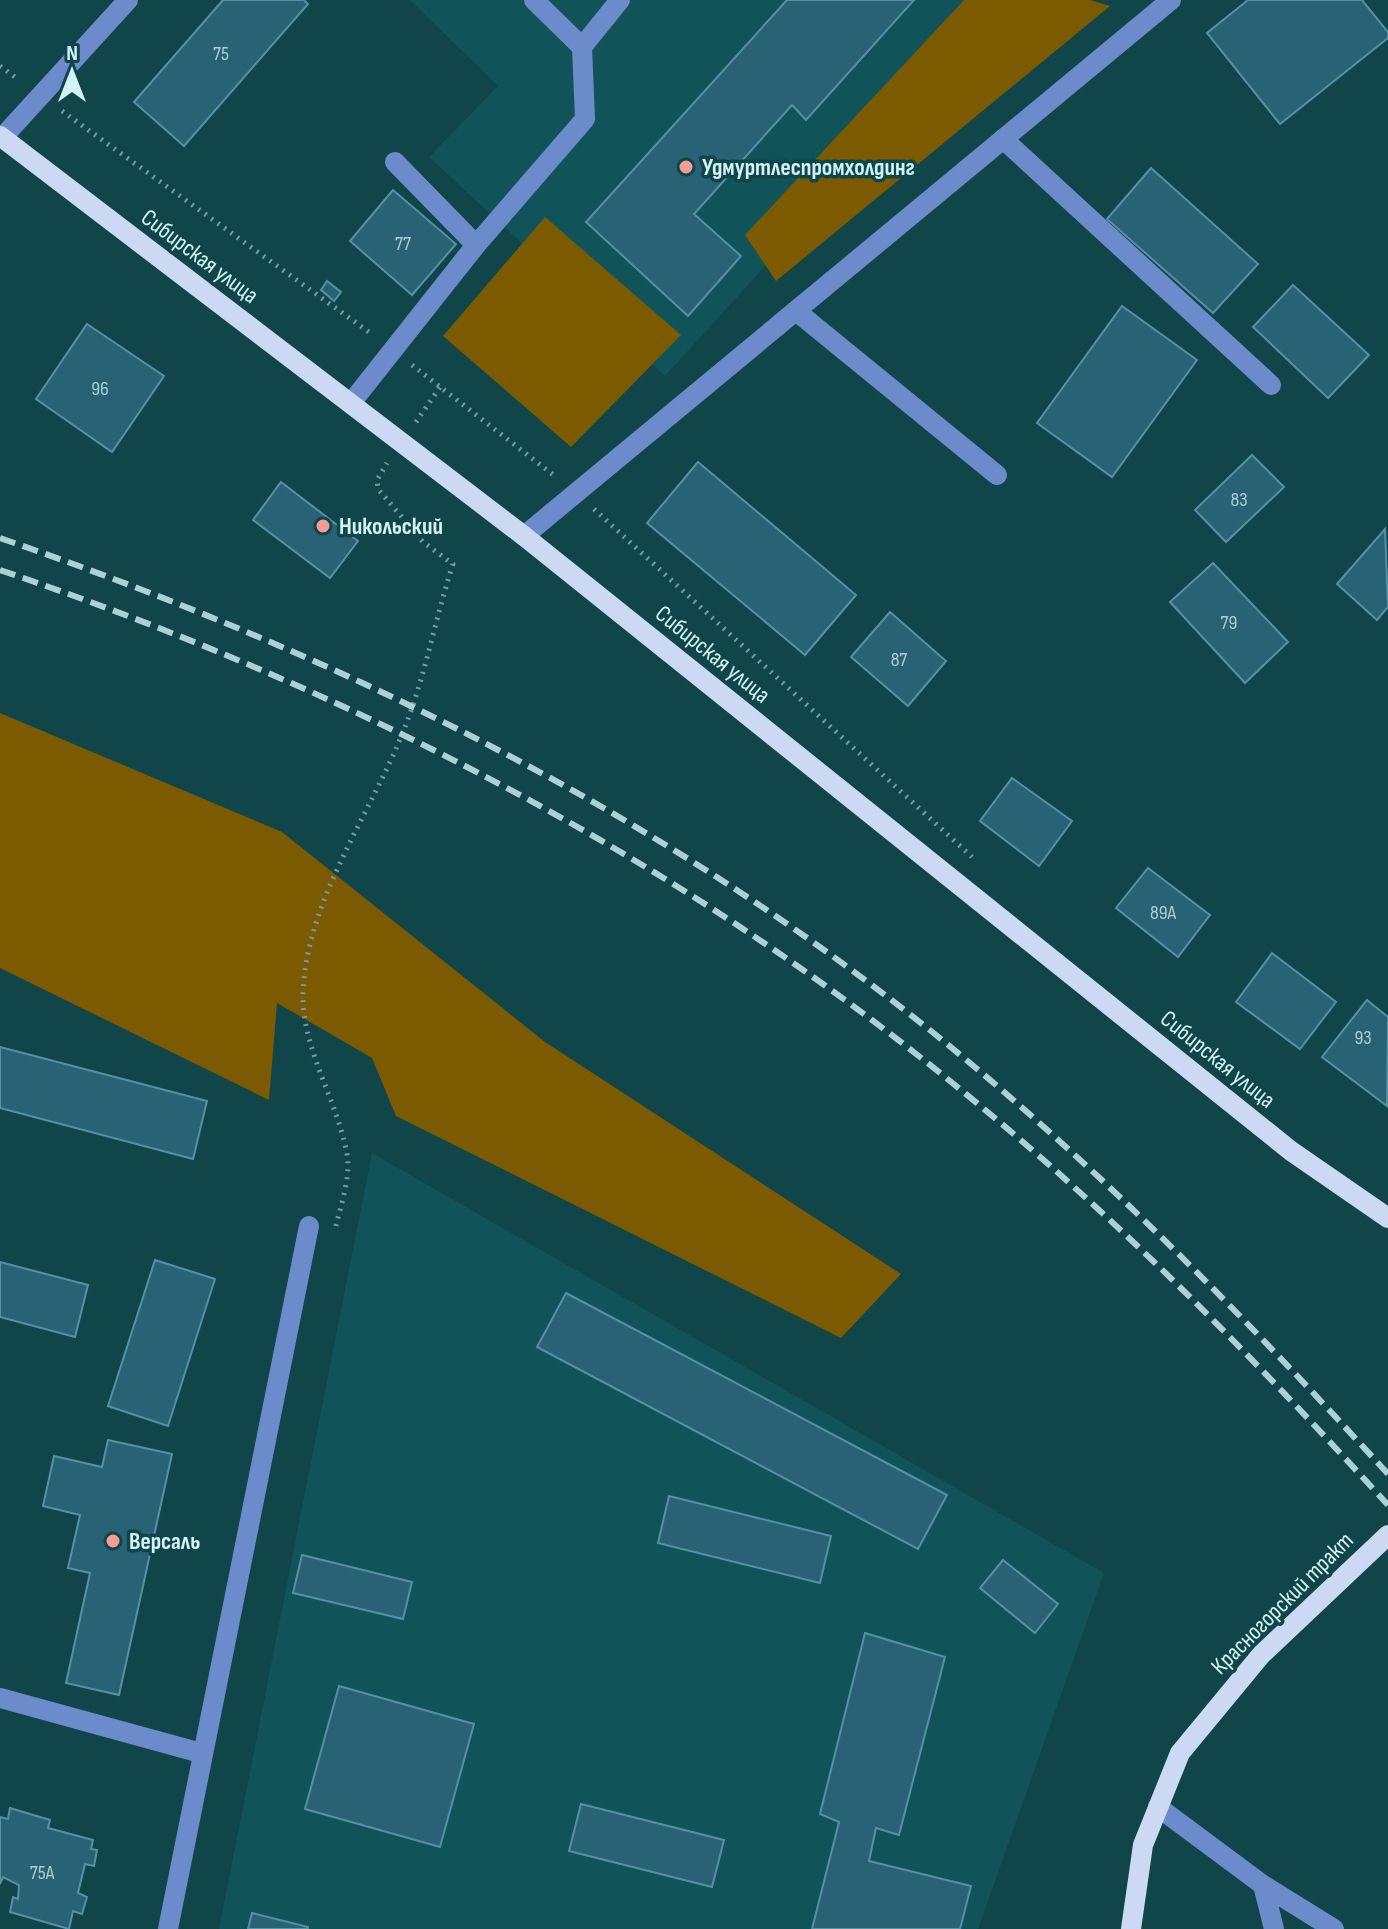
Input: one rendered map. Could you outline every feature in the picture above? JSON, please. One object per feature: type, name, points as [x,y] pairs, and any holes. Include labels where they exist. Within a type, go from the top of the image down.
[{"type":"main road","name":"Сибирская улица","points":[[1,137],[524,536],[1291,1151],[1388,1218]]},
{"type":"main road","name":"Красногорский тракт","points":[[1131,1929],[1143,1845],[1180,1753],[1261,1655],[1388,1535]]},
{"type":"street","points":[[1,137],[128,0]]},
{"type":"street","points":[[534,0],[582,47]]},
{"type":"street","points":[[351,403],[476,245],[585,119],[582,47],[620,0]]},
{"type":"street","points":[[524,536],[1171,0]]},
{"type":"street","points":[[1003,139],[1271,385]]},
{"type":"street","points":[[395,162],[476,245]]},
{"type":"street","points":[[796,311],[997,475]]},
{"type":"street","points":[[168,1929],[309,1226]]},
{"type":"street","points":[[0,1698],[201,1753]]},
{"type":"street","points":[[1158,1807],[1263,1885],[1334,1929]]},
{"type":"street","points":[[1263,1885],[1274,1929]]},
{"type":"path","points":[[0,66],[393,350],[576,493],[975,860]]},
{"type":"path","points":[[333,1241],[347,1178],[347,1156],[308,1034],[303,993],[307,964],[327,891],[386,775],[414,705],[453,564],[423,542],[378,489],[377,480],[440,387]]},
{"type":"shaded area","points":[[410,0],[1007,0],[665,376],[429,157],[498,86]]},
{"type":"shaded area","points":[[964,0],[1090,0],[1110,6],[776,281],[745,235]]},
{"type":"shaded area","points":[[545,217],[681,335],[571,447],[443,336]]},
{"type":"shaded area","points":[[0,713],[282,832],[545,1042],[901,1274],[841,1338],[396,1116],[372,1058],[277,1003],[269,1100],[0,968]]},
{"type":"shaded area","points":[[372,1153],[1104,1573],[978,1929],[219,1929]]},
{"type":"building","points":[[223,0],[304,0],[308,4],[184,146],[134,102]]},
{"type":"building","name":"Удмуртлеспромхолдинг","points":[[787,0],[914,0],[806,120],[792,105],[694,214],[741,256],[688,316],[586,222]]},
{"type":"building","points":[[1248,0],[1362,0],[1388,32],[1388,38],[1280,124],[1207,33]]},
{"type":"building","points":[[1151,168],[1258,264],[1213,313],[1107,219]]},
{"type":"building","points":[[393,190],[456,244],[412,295],[350,241]]},
{"type":"building","points":[[327,281],[341,292],[334,301],[321,290]]},
{"type":"building","points":[[1293,285],[1369,355],[1328,398],[1253,327]]},
{"type":"building","points":[[1122,306],[1197,360],[1112,477],[1037,423]]},
{"type":"building","points":[[87,324],[164,376],[112,452],[36,399]]},
{"type":"building","points":[[1252,455],[1284,487],[1226,542],[1195,510]]},
{"type":"building","points":[[698,462],[856,595],[805,655],[647,523]]},
{"type":"building","points":[[281,482],[358,541],[330,578],[253,520]]},
{"type":"building","points":[[1385,529],[1388,607],[1377,620],[1337,584]]},
{"type":"building","points":[[1213,563],[1288,642],[1245,683],[1170,602]]},
{"type":"building","points":[[890,612],[946,661],[908,706],[851,657]]},
{"type":"building","points":[[1012,778],[1072,821],[1039,866],[980,821]]},
{"type":"building","points":[[1148,868],[1210,915],[1178,957],[1116,908]]},
{"type":"building","points":[[1272,953],[1336,1002],[1300,1049],[1236,1002]]},
{"type":"building","points":[[1367,1000],[1388,1017],[1387,1106],[1322,1057]]},
{"type":"building","points":[[0,1047],[207,1101],[193,1159],[0,1108]]},
{"type":"building","points":[[155,1260],[215,1279],[168,1426],[108,1406]]},
{"type":"building","points":[[0,1262],[88,1285],[75,1337],[0,1317]]},
{"type":"building","points":[[566,1293],[947,1495],[918,1549],[537,1347]]},
{"type":"building","name":"Версаль","points":[[108,1440],[172,1454],[119,1695],[66,1683],[90,1573],[68,1568],[80,1515],[43,1506],[54,1456],[102,1467]]},
{"type":"building","points":[[669,1496],[831,1536],[820,1583],[658,1543]]},
{"type":"building","points":[[302,1555],[412,1582],[403,1619],[293,1593]]},
{"type":"building","points":[[1003,1560],[1058,1604],[1035,1633],[980,1588]]},
{"type":"building","points":[[865,1633],[945,1657],[899,1835],[876,1828],[869,1861],[971,1886],[960,1929],[812,1929],[839,1822],[820,1814]]},
{"type":"building","points":[[339,1686],[474,1724],[440,1847],[305,1809]]},
{"type":"building","points":[[581,1804],[724,1840],[712,1887],[569,1851]]},
{"type":"building","points":[[10,1808],[50,1820],[48,1828],[93,1840],[91,1849],[97,1850],[94,1866],[85,1864],[78,1893],[87,1897],[82,1914],[73,1911],[69,1929],[10,1912],[13,1897],[18,1899],[19,1885],[3,1877],[0,1884],[0,1817],[8,1819]]},
{"type":"building","points":[[252,1913],[308,1927],[308,1929],[248,1929]]},
{"type":"railway","points":[[0,538],[250,633],[371,687],[490,746],[606,809],[719,878],[829,954],[936,1035],[1056,1138],[1226,1302],[1388,1474]]},
{"type":"railway","points":[[0,570],[130,617],[257,668],[382,725],[504,786],[623,854],[740,927],[852,1005],[961,1090],[1074,1187],[1235,1342],[1388,1505]]},
{"type":"place","name":"Удмуртлеспромхолдинг","points":[[686,167]]},
{"type":"place","name":"Никольский","points":[[323,526]]},
{"type":"place","name":"Версаль","points":[[113,1541]]}]
